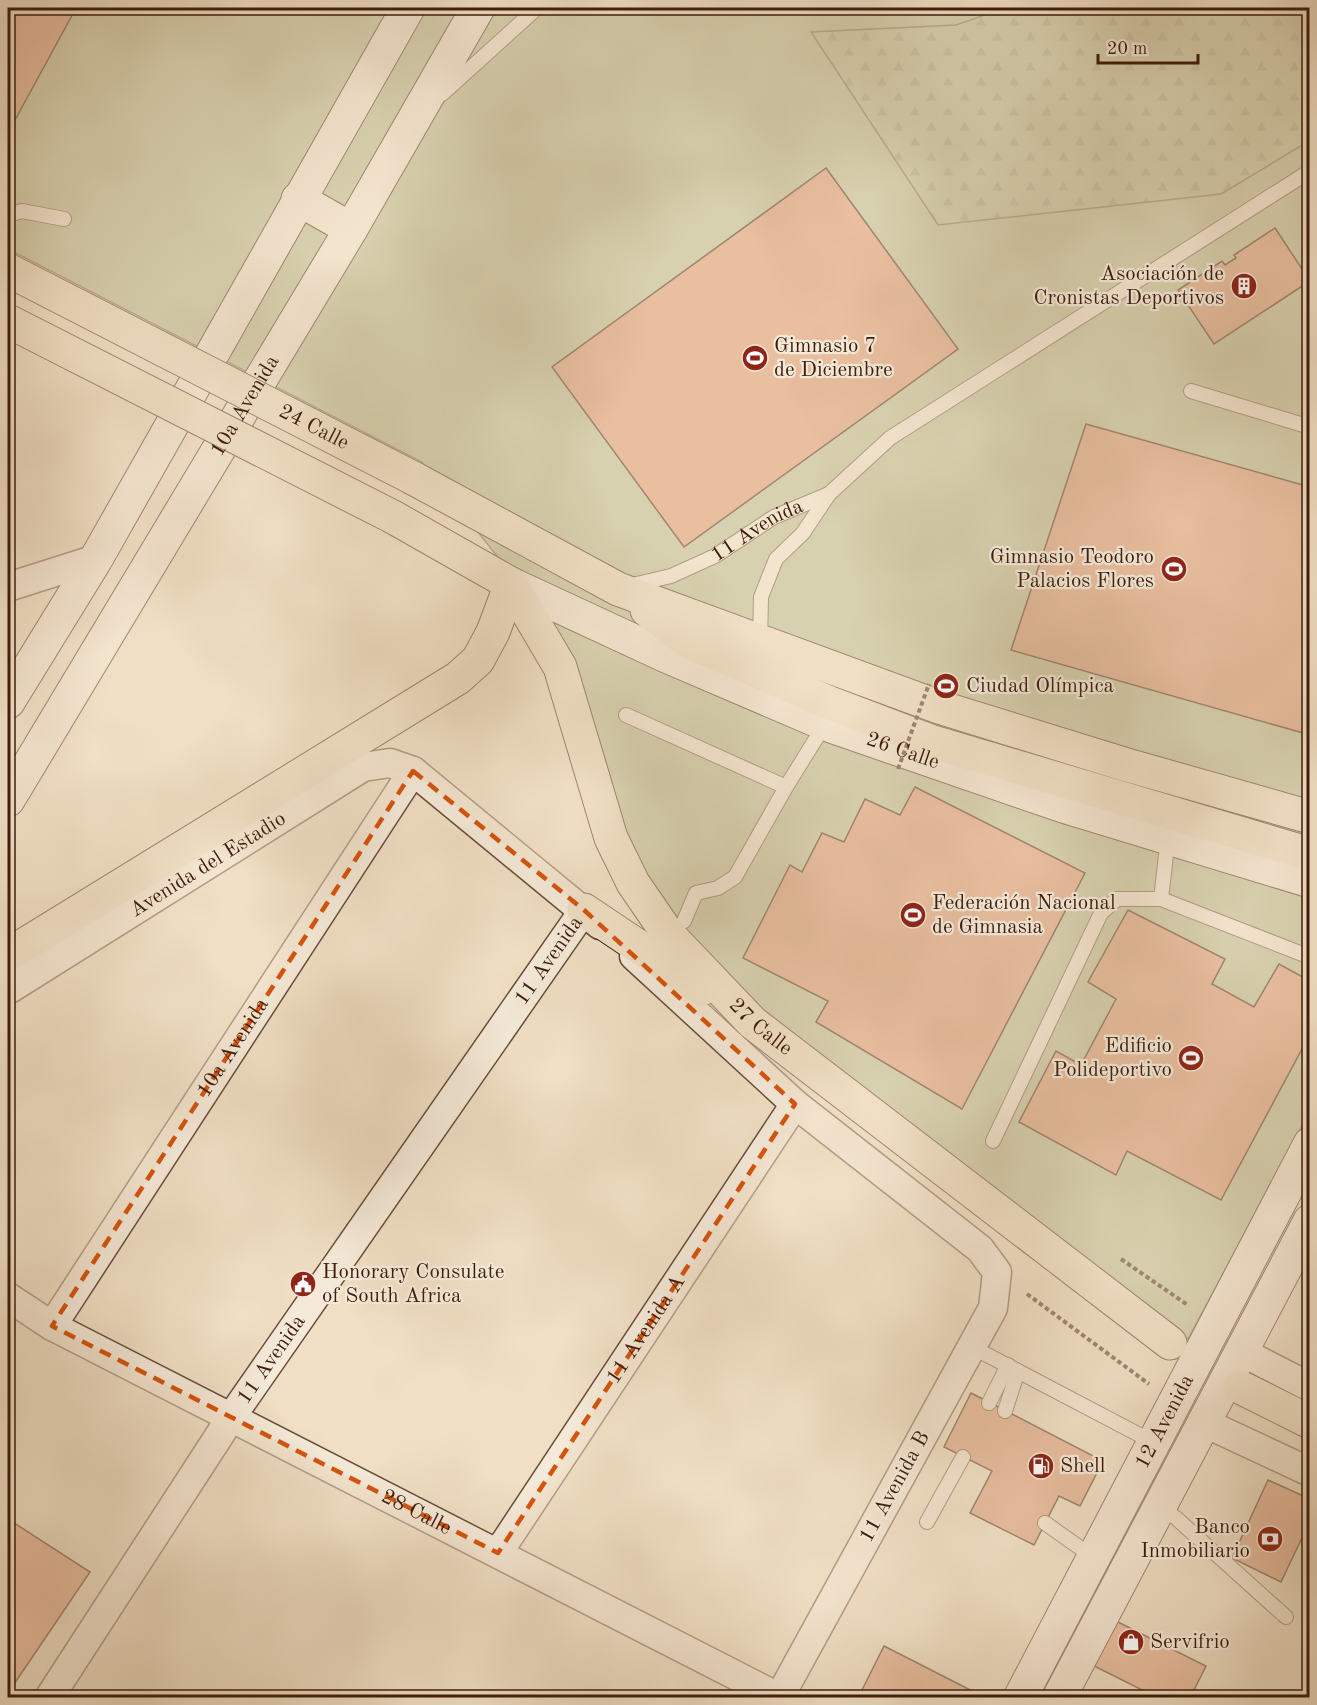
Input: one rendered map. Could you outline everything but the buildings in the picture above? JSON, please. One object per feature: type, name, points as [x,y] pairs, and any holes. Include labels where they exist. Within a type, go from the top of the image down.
[{"type":"main road","points":[[8,702],[96,559],[408,8]]},
{"type":"main road","name":"10a Avenida","points":[[8,800],[351,229],[478,8]]},
{"type":"main road","points":[[298,199],[351,229]]},
{"type":"main road","name":"24 Calle","points":[[8,270],[413,478],[618,589]]},
{"type":"main road","points":[[8,321],[393,517],[511,584],[493,632],[478,660],[458,678],[8,955]]},
{"type":"main road","name":"26 Calle","points":[[511,584],[664,656],[825,724],[1063,806],[1310,881]]},
{"type":"main road","name":"27 Calle","points":[[511,584],[560,667],[611,838],[633,883],[668,934],[753,1023],[1170,1343]]},
{"type":"main road","points":[[618,589],[939,707],[1127,765],[1310,817]]},
{"type":"main road","points":[[618,589],[687,641],[830,703],[930,741],[1310,854]]},
{"type":"main road","points":[[584,910],[753,1023]]},
{"type":"main road","name":"12 Avenida","points":[[1020,1698],[1310,1144]]},
{"type":"main road","name":"12 Avenida","points":[[1059,1698],[1310,1221]]},
{"type":"main road","points":[[1240,1387],[1310,1422]]},
{"type":"street","points":[[8,587],[96,559]]},
{"type":"street","name":"Avenida del Estadio","points":[[8,990],[363,767],[390,763],[413,771]]},
{"type":"street","name":"27 Calle","points":[[413,771],[584,910],[795,1104],[980,1249],[997,1272]]},
{"type":"street","name":"10a Avenida","points":[[52,1326],[413,771]]},
{"type":"street","name":"11 Avenida","points":[[49,1698],[232,1416],[584,910]]},
{"type":"street","name":"11 Avenida A","points":[[498,1553],[795,1104]]},
{"type":"street","name":"11 Avenida B","points":[[779,1697],[993,1308],[997,1272]]},
{"type":"street","name":"28 Calle","points":[[8,1296],[52,1326],[779,1697]]},
{"type":"street","points":[[1240,1352],[1310,1387]]},
{"type":"street","points":[[1205,1423],[1310,1472]]},
{"type":"lane","points":[[416,117],[537,8]]},
{"type":"lane","points":[[760,642],[761,597],[776,559],[803,533],[829,494],[890,438],[1310,171]]},
{"type":"lane","points":[[8,215],[22,212],[64,219]]},
{"type":"lane","points":[[1191,391],[1310,427]]},
{"type":"lane","name":"11 Avenida","points":[[618,589],[672,576],[715,556],[774,517],[829,494]]},
{"type":"lane","points":[[626,715],[786,787]]},
{"type":"lane","points":[[684,921],[696,893],[718,888],[735,877],[825,724]]},
{"type":"lane","points":[[1161,899],[1168,837]]},
{"type":"lane","points":[[993,1141],[1101,914],[1117,900],[1161,899],[1310,957]]},
{"type":"lane","points":[[972,1347],[1153,1442]]},
{"type":"lane","points":[[989,1403],[1013,1368]]},
{"type":"lane","points":[[1005,1411],[1013,1368]]},
{"type":"lane","points":[[927,1522],[963,1457]]},
{"type":"lane","points":[[1160,1507],[1176,1518],[1286,1617]]},
{"type":"lane","points":[[1045,1523],[1093,1557]]},
{"type":"path","points":[[898,769],[929,684]]},
{"type":"path","points":[[997,1272],[1174,1402]]},
{"type":"highlighted area","points":[[413,771],[584,910],[795,1104],[498,1553],[52,1326]]},
{"type":"green space","name":"Ciudad Olímpica","points":[[8,8],[1309,8],[1309,1113],[1188,1339],[1013,1203],[772,1022],[705,954],[653,890],[611,801],[541,611],[422,462],[8,249]]},
{"type":"green space","points":[[1005,8],[1309,8],[1309,141],[1221,194],[938,225],[811,32],[956,25]]},
{"type":"place","name":"Asociación de Cronistas Deportivos","points":[[1244,286]]},
{"type":"place","name":"Gimnasio 7 de Diciembre","points":[[755,358]]},
{"type":"place","name":"Gimnasio Teodoro Palacios Flores","points":[[1174,569]]},
{"type":"place","name":"Ciudad Olímpica","points":[[946,686]]},
{"type":"place","name":"Federación Nacional de Gimnasia","points":[[913,915]]},
{"type":"place","name":"Edificio Polideportivo","points":[[1191,1058]]},
{"type":"place","name":"Honorary Consulate of South Africa","points":[[303,1284]]},
{"type":"place","name":"Shell","points":[[1041,1466]]},
{"type":"place","name":"Banco Inmobiliario","points":[[1270,1539]]},
{"type":"place","name":"Servifrio","points":[[1131,1642]]}]
